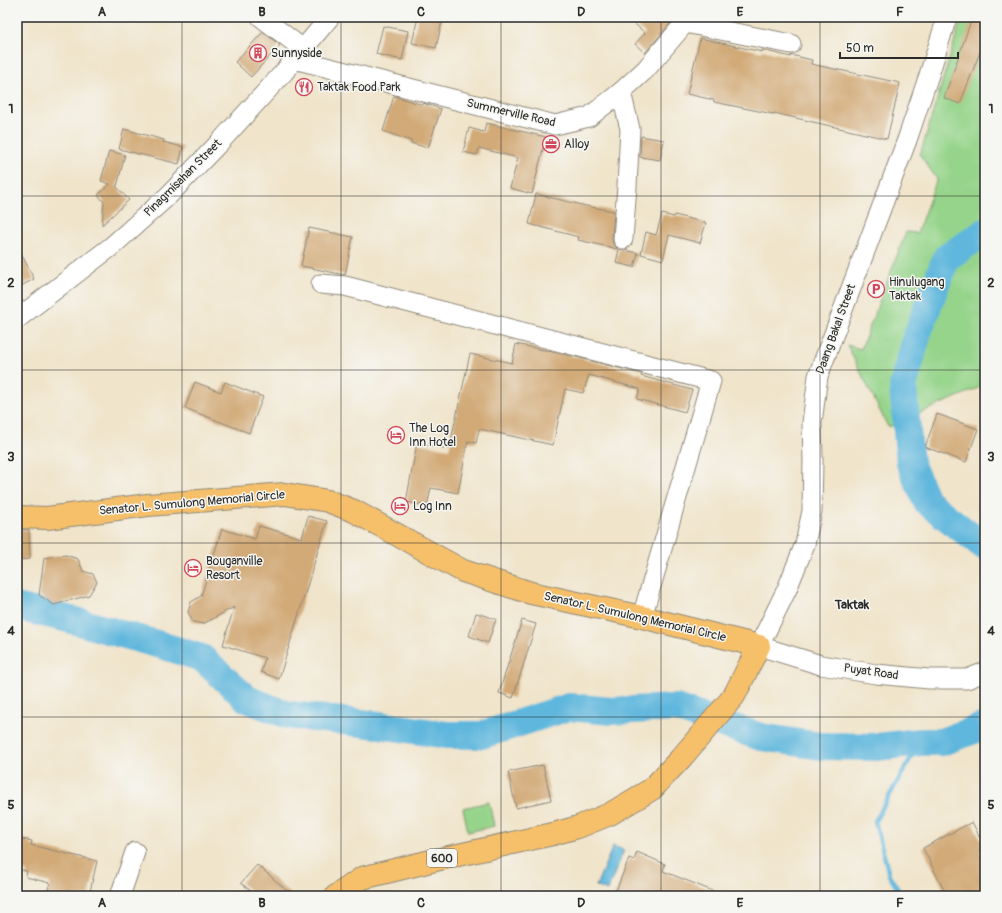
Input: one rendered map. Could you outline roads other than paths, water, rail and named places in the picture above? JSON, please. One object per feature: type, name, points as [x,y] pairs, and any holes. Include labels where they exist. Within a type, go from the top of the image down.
[{"type":"main road","name":"Senator L. Sumulong Memorial Circle","points":[[17,516],[47,518],[148,505],[285,494],[328,501],[354,511],[463,572],[531,593],[642,617],[759,646]]},
{"type":"main road","name":"600","points":[[336,896],[362,878],[553,834],[610,814],[652,789],[682,757],[734,696],[759,646]]},
{"type":"street","points":[[261,17],[299,54]]},
{"type":"street","name":"Pinagmisahan Street","points":[[17,319],[112,246],[170,194],[219,143],[330,17]]},
{"type":"street","name":"Daang Bakal Street","points":[[759,646],[787,589],[804,544],[812,512],[812,423],[818,376],[907,140],[947,17]]},
{"type":"street","points":[[687,20],[791,44]]},
{"type":"street","name":"Summerville Road","points":[[299,54],[555,125],[589,118],[646,69],[687,20]]},
{"type":"street","points":[[621,92],[630,129],[628,186],[623,239]]},
{"type":"street","points":[[321,284],[345,286],[711,381],[642,617]]},
{"type":"street","name":"Puyat Road","points":[[759,646],[821,665],[876,674],[929,679],[966,679],[985,672]]},
{"type":"street","points":[[120,896],[135,852]]},
{"type":"water","points":[[613,846],[624,850],[607,891],[596,886]]},
{"type":"waterway","points":[[985,232],[946,258],[918,332],[903,387],[910,463],[927,502],[985,547]]},
{"type":"waterway","points":[[17,607],[72,620],[202,658],[247,699],[288,715],[379,725],[447,735],[482,735],[569,707],[611,711],[676,708],[761,737],[820,746],[877,747],[920,742],[941,742],[985,726]]},
{"type":"waterway","points":[[902,896],[889,875],[875,821],[920,742]]},
{"type":"place","name":"Sunnyside","points":[[258,53]]},
{"type":"place","name":"Taktak Food Park","points":[[304,87]]},
{"type":"place","name":"Alloy","points":[[551,144]]},
{"type":"place","name":"Hinulugang Taktak","points":[[876,289]]},
{"type":"place","name":"The Log Inn Hotel","points":[[396,435]]},
{"type":"place","name":"Log Inn","points":[[400,506]]},
{"type":"place","name":"Bouganville Resort","points":[[193,568]]},
{"type":"district","name":"Taktak","points":[[852,605]]}]
